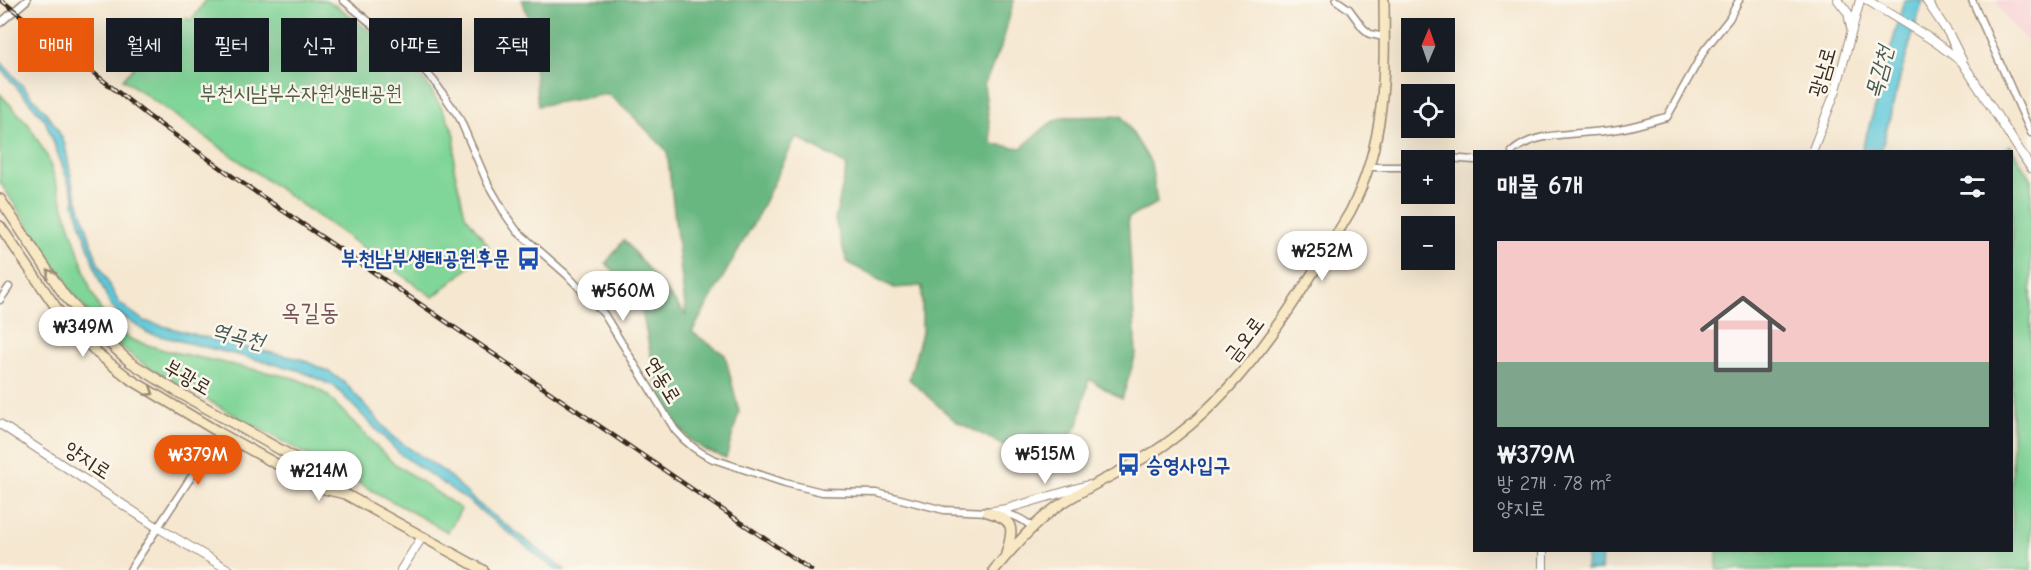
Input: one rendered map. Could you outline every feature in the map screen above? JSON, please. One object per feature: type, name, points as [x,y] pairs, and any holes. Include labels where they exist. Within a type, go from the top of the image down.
[{"type":"main road","name":"금오로","points":[[994,570],[1033,528],[1058,506],[1154,452],[1181,433],[1223,394],[1269,337],[1333,241],[1361,191],[1370,167],[1377,142],[1382,105],[1384,0]]},
{"type":"main road","name":"부광로","points":[[0,199],[64,295],[98,333],[130,362],[176,392],[327,476],[345,494]]},
{"type":"main road","name":"부광로","points":[[0,226],[50,300],[79,335],[97,353],[130,379],[153,395],[320,488],[345,494],[483,570]]},
{"type":"main road","points":[[987,512],[1003,517],[1010,527],[1012,534],[1006,556]]},
{"type":"street","points":[[0,23],[27,0]]},
{"type":"street","name":"연동로","points":[[343,0],[414,59],[434,81],[459,117],[488,184],[517,231],[566,274],[604,314],[675,430],[700,453],[804,488],[822,492],[877,493],[944,510],[1015,515],[1025,520],[1033,528]]},
{"type":"street","points":[[1336,0],[1349,9],[1370,34],[1384,38]]},
{"type":"street","points":[[1514,150],[1518,146],[1545,136],[1611,130],[1667,117],[1705,49],[1729,19],[1739,0]]},
{"type":"street","points":[[1838,0],[1848,13],[1851,32]]},
{"type":"street","name":"광남로","points":[[1813,150],[1836,90],[1860,0]]},
{"type":"street","points":[[1867,0],[1962,62]]},
{"type":"street","points":[[1926,0],[1949,34],[1962,62],[2031,168]]},
{"type":"street","points":[[1972,0],[2031,133]]},
{"type":"street","points":[[1455,158],[1473,160]]},
{"type":"street","points":[[1370,167],[1401,166]]},
{"type":"street","points":[[0,300],[9,286]]},
{"type":"street","name":"양지로","points":[[0,424],[157,527],[229,570]]},
{"type":"street","points":[[130,570],[220,433]]},
{"type":"street","points":[[987,512],[1043,499],[1107,479]]},
{"type":"street","points":[[401,570],[422,537]]},
{"type":"street","points":[[1543,552],[1543,570]]},
{"type":"shaded area","points":[[1996,0],[2031,0],[2031,45],[2006,19]]},
{"type":"green space","name":"부천시남부수자원생태공원","points":[[206,0],[325,0],[352,18],[281,18],[281,72],[357,72],[357,22],[369,31],[369,72],[416,72],[427,84],[443,110],[455,135],[454,168],[465,215],[488,245],[489,251],[433,297],[123,79],[130,72],[182,72],[182,19],[192,20]]},
{"type":"green space","points":[[522,0],[1014,0],[1001,47],[984,85],[992,144],[1021,148],[1049,124],[1063,117],[1122,116],[1151,163],[1157,203],[1128,218],[1136,354],[1122,399],[1089,379],[1078,425],[1049,462],[1023,455],[955,421],[909,379],[922,333],[922,286],[894,288],[847,262],[835,220],[847,165],[796,137],[757,217],[692,332],[725,355],[739,412],[726,458],[705,450],[690,440],[674,422],[658,391],[640,301],[606,263],[624,240],[686,315],[667,151],[608,94],[538,106],[534,72],[550,72],[550,18],[529,18]]},
{"type":"green space","points":[[0,94],[29,125],[48,158],[91,291],[101,311],[116,328],[132,340],[164,350],[294,378],[311,385],[327,395],[391,461],[461,509],[448,532],[187,389],[145,365],[121,347],[95,321],[70,290],[0,182]]},
{"type":"green space","points":[[2010,145],[2013,150],[2003,150]]},
{"type":"green space","points":[[2013,150],[2031,180],[2031,570],[1717,570],[1717,552],[2013,552]]},
{"type":"water","name":"목감천","points":[[1904,0],[1923,0],[1881,150],[1862,150]]},
{"type":"water","points":[[0,61],[57,128],[65,145],[72,182],[98,263],[119,303],[144,321],[238,346],[301,359],[331,373],[346,384],[394,438],[446,473],[476,502],[565,570],[556,570],[467,500],[400,454],[334,386],[298,370],[148,333],[119,314],[110,304],[98,277],[74,203],[75,199],[45,120],[0,68]]},
{"type":"water","points":[[1587,552],[1602,552],[1601,570],[1586,570]]},
{"type":"railway","points":[[1,0],[147,115],[235,178],[811,570]]},
{"type":"place","name":"부천남부생태공원후문","points":[[528,258]]},
{"type":"place","name":"승영사입구","points":[[1128,465]]},
{"type":"district","name":"옥길동","points":[[310,312]]},
{"type":"water label","name":"역곡천","points":[[238,336]]}]
